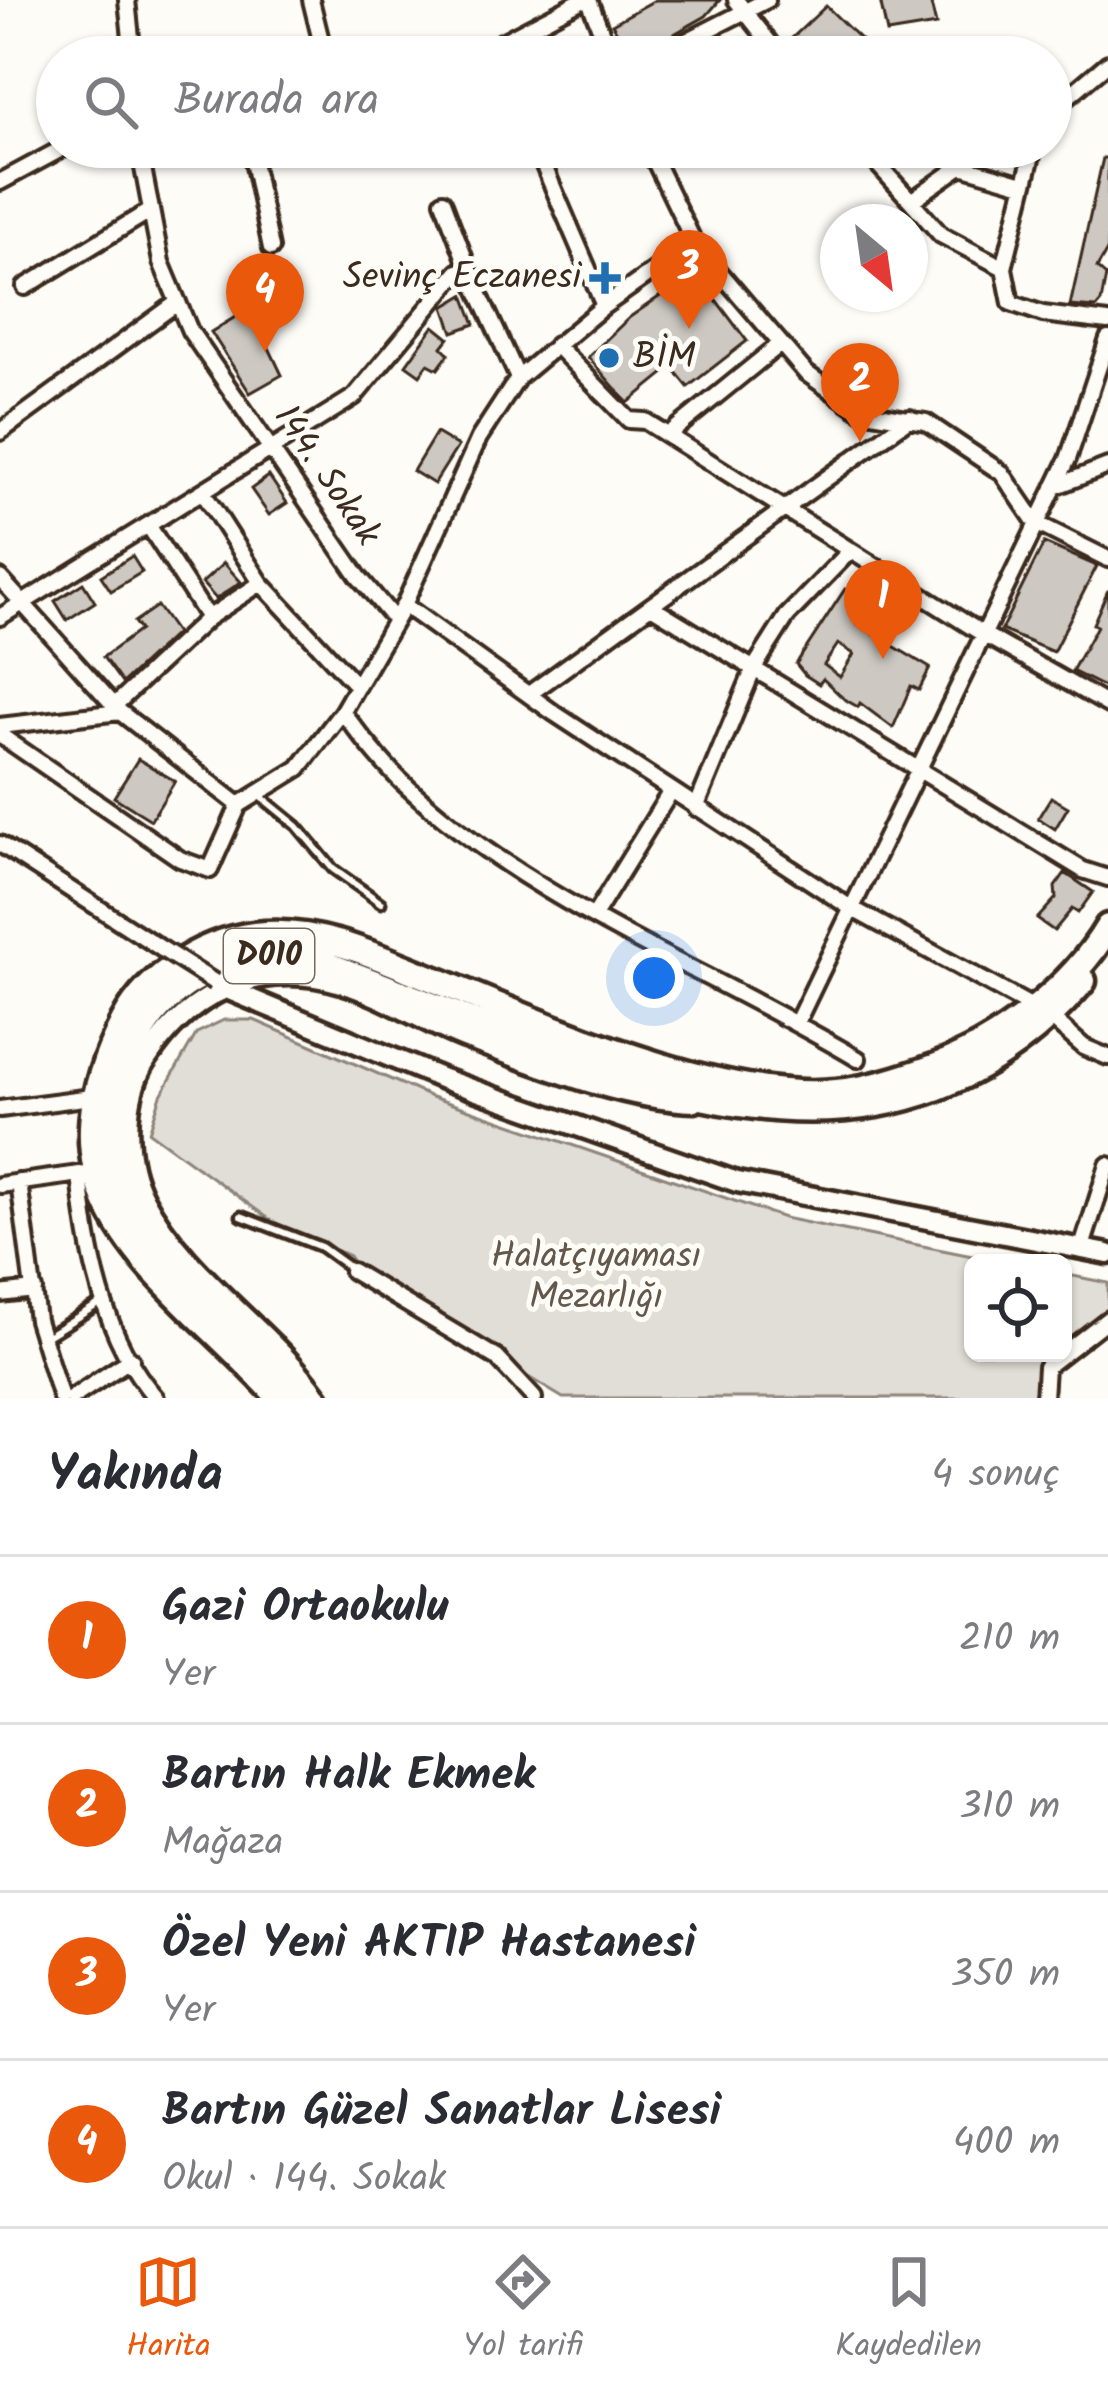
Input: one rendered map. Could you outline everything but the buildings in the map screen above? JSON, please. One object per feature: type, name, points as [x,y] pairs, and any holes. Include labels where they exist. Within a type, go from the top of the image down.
[{"type":"highway","name":"D010","points":[[266,1392],[138,1254],[109,1209],[96,1169],[92,1097],[100,1067],[132,1007],[171,968],[223,942],[265,934],[313,937],[676,1068],[810,1092],[876,1085],[956,1059],[1042,1012],[1108,928]]},
{"type":"highway","name":"D010","points":[[303,1398],[154,1238],[129,1199],[115,1161],[114,1120],[122,1070],[150,1016],[185,984],[250,961],[308,958],[562,1057],[734,1103],[806,1112],[896,1104],[946,1086],[1042,1012],[1108,952]]},
{"type":"street","points":[[127,0],[131,36]]},
{"type":"street","points":[[311,0],[320,36]]},
{"type":"street","points":[[514,36],[585,0],[601,36]]},
{"type":"street","points":[[690,36],[739,6],[767,0]]},
{"type":"street","points":[[739,6],[764,36]]},
{"type":"street","points":[[1072,89],[1108,63]]},
{"type":"street","points":[[0,182],[36,163]]},
{"type":"street","name":"144. Sokak","points":[[143,168],[161,262],[190,331],[358,576],[395,620]]},
{"type":"street","points":[[254,168],[271,248]]},
{"type":"street","points":[[545,168],[604,306]]},
{"type":"street","points":[[658,168],[694,242],[806,373],[860,411],[926,422],[1002,472],[1036,523],[1108,559]]},
{"type":"street","points":[[881,168],[941,235],[1004,268]]},
{"type":"street","points":[[911,201],[958,168]]},
{"type":"street","points":[[968,168],[1023,184]]},
{"type":"street","points":[[1028,168],[1004,268],[1011,303],[1043,314],[1108,322]]},
{"type":"street","points":[[442,201],[518,378]]},
{"type":"street","points":[[25,287],[151,210]]},
{"type":"street","points":[[0,731],[180,859],[210,871],[239,806],[299,768],[342,712],[404,604],[479,438],[518,378],[604,306],[694,242]]},
{"type":"street","points":[[0,617],[354,397],[443,284],[458,272],[472,278]]},
{"type":"street","points":[[0,432],[178,302]]},
{"type":"street","points":[[668,435],[778,344]]},
{"type":"street","points":[[556,345],[629,420],[645,421],[983,634],[1108,705]]},
{"type":"street","points":[[797,1022],[1054,487],[1107,348]]},
{"type":"street","points":[[529,694],[910,418]]},
{"type":"street","points":[[1054,487],[1108,466]]},
{"type":"street","points":[[204,494],[261,583],[356,686]]},
{"type":"street","points":[[150,527],[208,618]]},
{"type":"street","points":[[696,808],[754,668],[787,616],[850,551]]},
{"type":"street","points":[[0,578],[117,709],[239,806]]},
{"type":"street","points":[[0,731],[117,709],[208,618],[261,583]]},
{"type":"street","points":[[404,604],[671,791],[851,908],[1042,1012],[1084,1047],[1108,1057]]},
{"type":"street","points":[[651,606],[1083,870],[1108,878]]},
{"type":"street","points":[[342,712],[401,782],[509,865],[658,955],[797,1022],[858,1059]]},
{"type":"street","points":[[594,916],[671,791]]},
{"type":"street","points":[[0,844],[218,985],[443,1079],[737,1182],[1108,1254]]},
{"type":"street","points":[[319,1398],[162,1230],[141,1195],[130,1157],[128,1118],[137,1074],[191,1004],[218,985],[270,974],[340,982],[465,1039],[659,1101],[734,1103]]},
{"type":"street","points":[[0,1109],[92,1097]]},
{"type":"street","points":[[1082,1247],[1108,1166]]},
{"type":"street","points":[[0,1185],[80,1174],[87,1251],[131,1359],[156,1398]]},
{"type":"street","points":[[19,1182],[42,1339],[61,1398]]},
{"type":"street","points":[[352,1270],[497,1358],[534,1398]]},
{"type":"street","points":[[0,1294],[34,1290]]},
{"type":"street","points":[[1044,1398],[1046,1366],[1108,1319]]},
{"type":"street","points":[[72,1398],[131,1359]]},
{"type":"lane","points":[[257,794],[297,826],[333,869],[381,903]]},
{"type":"lane","points":[[241,1216],[321,1247],[352,1270]]},
{"type":"lane","points":[[42,1339],[105,1300]]},
{"type":"green space","name":"Halatçıyaması Mezarlığı","points":[[224,1020],[254,1020],[429,1096],[784,1218],[964,1254],[964,1362],[1040,1362],[1034,1398],[563,1398],[364,1278],[349,1256],[272,1221],[149,1132],[161,1095],[197,1033]]},
{"type":"green space","points":[[1072,1276],[1108,1283],[1108,1312],[1072,1337]]},
{"type":"place","name":"Sevinç Eczanesi","points":[[605,278]]},
{"type":"place","name":"Özel Yeni AKTIP Hastanesi","points":[[689,329]]},
{"type":"place","name":"Bartın Güzel Sanatlar Lisesi","points":[[265,352]]},
{"type":"place","name":"BİM","points":[[609,358]]},
{"type":"place","name":"Bartın Halk Ekmek","points":[[860,442]]},
{"type":"place","name":"Gazi Ortaokulu","points":[[883,659]]}]
